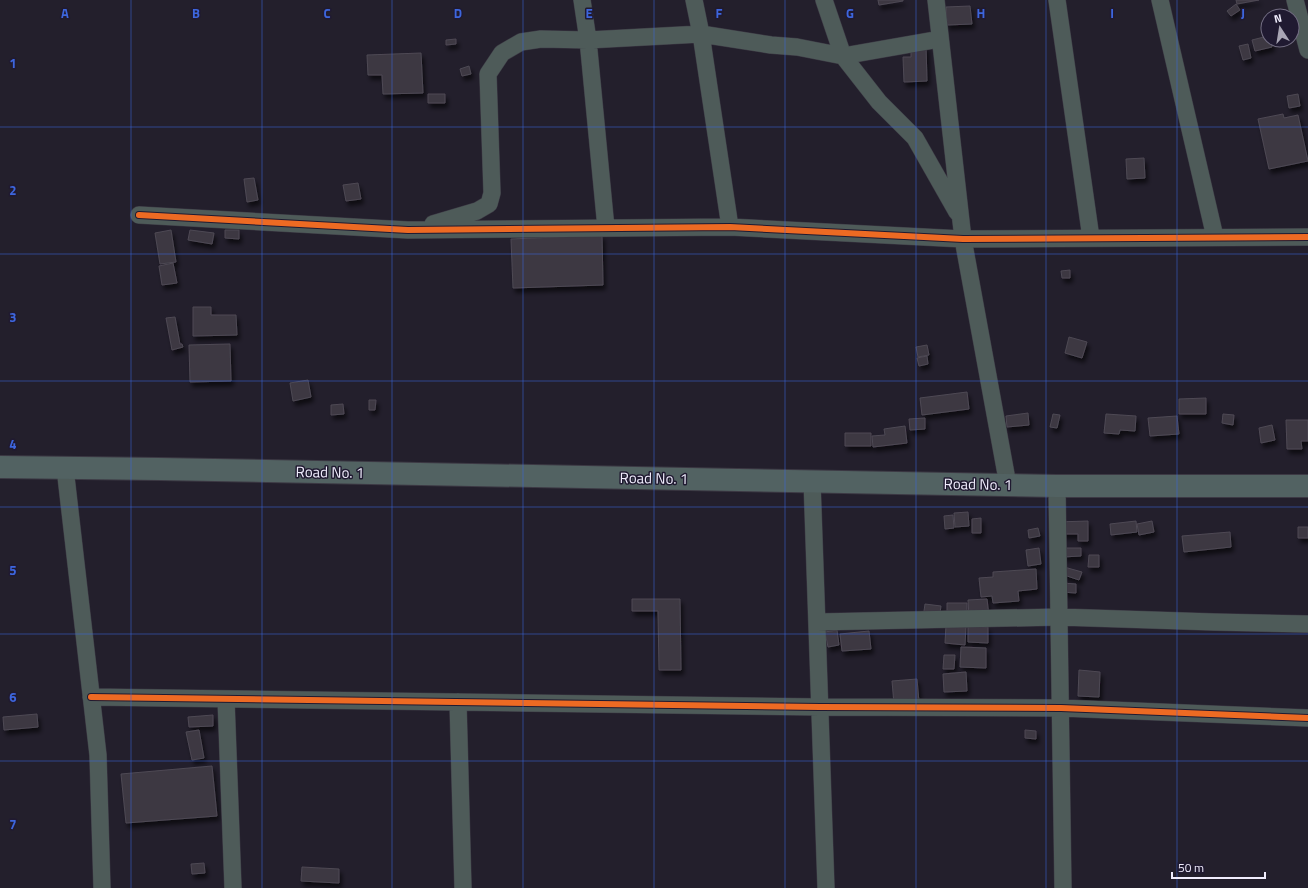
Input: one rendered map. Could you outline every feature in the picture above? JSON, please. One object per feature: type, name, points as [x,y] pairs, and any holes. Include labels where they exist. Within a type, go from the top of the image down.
[{"type":"highway","name":"Road No. 1","points":[[0,467],[1057,486],[1308,486]]},
{"type":"street","points":[[582,0],[588,40],[606,228]]},
{"type":"street","points":[[694,0],[701,34],[730,227]]},
{"type":"street","points":[[824,0],[843,56],[879,102],[915,138],[961,219]]},
{"type":"street","points":[[936,0],[963,239],[1008,485]]},
{"type":"street","points":[[1057,0],[1091,238]]},
{"type":"street","points":[[1160,0],[1215,237]]},
{"type":"street","points":[[1295,0],[1308,50]]},
{"type":"street","points":[[408,230],[477,211],[489,204],[492,193],[488,74],[502,53],[521,42],[541,39],[588,40],[701,34],[771,45],[797,47],[843,56],[940,39]]},
{"type":"street","points":[[140,215],[408,230],[730,227],[963,239],[1308,237]]},
{"type":"street","points":[[66,468],[98,755],[102,888]]},
{"type":"street","points":[[812,481],[826,888]]},
{"type":"street","points":[[1057,486],[1063,888]]},
{"type":"street","points":[[817,622],[1059,617],[1308,624]]},
{"type":"street","points":[[91,697],[820,707],[1060,708],[1308,718]]},
{"type":"street","points":[[226,699],[233,888]]},
{"type":"street","points":[[458,702],[463,888]]},
{"type":"building","points":[[878,0],[903,0],[903,1],[879,5]]},
{"type":"building","points":[[1236,0],[1259,0],[1237,4]]},
{"type":"building","points":[[1236,4],[1240,10],[1231,16],[1227,11]]},
{"type":"building","points":[[970,6],[972,24],[947,25],[946,7]]},
{"type":"building","points":[[1260,38],[1260,48],[1268,48],[1255,51],[1252,40]]},
{"type":"building","points":[[456,39],[456,44],[446,45],[446,40]]},
{"type":"building","points":[[1248,44],[1251,58],[1243,60],[1239,46]]},
{"type":"building","points":[[926,46],[927,81],[904,82],[903,57],[911,57],[911,47]]},
{"type":"building","points":[[421,53],[423,93],[383,94],[382,75],[368,75],[367,55]]},
{"type":"building","points":[[469,66],[471,74],[462,76],[460,69]]},
{"type":"building","points":[[428,94],[445,94],[445,103],[428,103]]},
{"type":"building","points":[[1298,94],[1300,106],[1289,108],[1287,96]]},
{"type":"building","points":[[1283,114],[1284,118],[1298,115],[1308,161],[1269,169],[1258,119]]},
{"type":"building","points":[[1144,158],[1145,178],[1127,179],[1126,159]]},
{"type":"building","points":[[254,178],[258,200],[247,202],[244,179]]},
{"type":"building","points":[[358,183],[361,199],[346,201],[343,185]]},
{"type":"building","points":[[171,230],[176,262],[160,264],[155,233]]},
{"type":"building","points":[[190,230],[214,233],[212,244],[188,240]]},
{"type":"building","points":[[225,230],[239,230],[239,239],[225,238]]},
{"type":"building","points":[[602,235],[603,285],[513,288],[511,239]]},
{"type":"building","points":[[173,263],[177,283],[162,285],[159,266]]},
{"type":"building","points":[[1070,270],[1070,278],[1062,278],[1061,271]]},
{"type":"building","points":[[193,307],[211,307],[211,315],[236,315],[237,335],[193,336]]},
{"type":"building","points":[[175,317],[180,344],[182,344],[183,347],[172,350],[166,318]]},
{"type":"building","points":[[1069,337],[1087,342],[1082,358],[1065,353]]},
{"type":"building","points":[[230,344],[231,381],[190,382],[189,345]]},
{"type":"building","points":[[927,345],[929,355],[918,357],[916,347]]},
{"type":"building","points":[[927,356],[928,364],[919,366],[917,358]]},
{"type":"building","points":[[308,380],[311,397],[293,401],[290,383]]},
{"type":"building","points":[[967,392],[969,409],[922,415],[920,398]]},
{"type":"building","points":[[1206,398],[1206,414],[1179,414],[1179,399]]},
{"type":"building","points":[[369,400],[376,400],[375,410],[369,410]]},
{"type":"building","points":[[343,404],[344,414],[331,415],[331,405]]},
{"type":"building","points":[[1028,413],[1029,425],[1007,427],[1006,416]]},
{"type":"building","points":[[1053,414],[1060,415],[1057,428],[1050,427]]},
{"type":"building","points":[[1106,414],[1136,416],[1135,431],[1120,430],[1119,434],[1104,433]]},
{"type":"building","points":[[1223,414],[1234,415],[1233,425],[1222,423]]},
{"type":"building","points":[[1177,416],[1179,434],[1150,436],[1148,418]]},
{"type":"building","points":[[925,418],[925,429],[910,430],[909,419]]},
{"type":"building","points":[[1286,420],[1308,420],[1308,441],[1301,441],[1302,449],[1287,449]]},
{"type":"building","points":[[1272,425],[1275,440],[1261,443],[1259,428]]},
{"type":"building","points":[[905,426],[907,443],[873,447],[872,436],[885,435],[884,429]]},
{"type":"building","points":[[845,433],[871,433],[871,446],[845,446]]},
{"type":"building","points":[[968,512],[969,526],[955,527],[954,513]]},
{"type":"building","points":[[953,515],[954,528],[945,529],[944,516]]},
{"type":"building","points":[[981,518],[981,533],[972,533],[972,519]]},
{"type":"building","points":[[1088,521],[1088,541],[1078,541],[1078,534],[1056,534],[1056,522]]},
{"type":"building","points":[[1136,521],[1137,532],[1111,535],[1110,524]]},
{"type":"building","points":[[1152,521],[1154,532],[1139,535],[1137,524]]},
{"type":"building","points":[[1298,527],[1308,527],[1308,538],[1298,538]]},
{"type":"building","points":[[1038,528],[1040,536],[1029,538],[1028,530]]},
{"type":"building","points":[[1230,532],[1231,547],[1184,552],[1182,536]]},
{"type":"building","points":[[1039,548],[1041,564],[1028,566],[1026,550]]},
{"type":"building","points":[[1062,548],[1081,548],[1081,556],[1062,557]]},
{"type":"building","points":[[1089,555],[1099,555],[1099,567],[1088,567]]},
{"type":"building","points":[[1064,567],[1082,572],[1079,580],[1061,574]]},
{"type":"building","points":[[1036,569],[1037,589],[1018,591],[1019,601],[993,603],[992,596],[981,597],[979,578],[993,577],[993,572]]},
{"type":"building","points":[[1062,583],[1076,584],[1076,593],[1061,592]]},
{"type":"building","points":[[632,599],[680,599],[681,670],[659,670],[658,611],[632,611]]},
{"type":"building","points":[[987,599],[989,616],[969,618],[968,600]]},
{"type":"building","points":[[947,603],[967,603],[967,617],[947,617]]},
{"type":"building","points":[[925,604],[941,606],[939,620],[923,618]]},
{"type":"building","points":[[946,625],[966,626],[965,645],[945,643]]},
{"type":"building","points":[[968,626],[988,627],[988,643],[968,642]]},
{"type":"building","points":[[837,630],[839,645],[828,647],[825,632]]},
{"type":"building","points":[[869,631],[871,649],[842,651],[840,634]]},
{"type":"building","points":[[961,647],[986,648],[986,668],[960,667]]},
{"type":"building","points":[[944,655],[955,655],[954,669],[943,669]]},
{"type":"building","points":[[1079,670],[1100,672],[1099,697],[1078,696]]},
{"type":"building","points":[[966,672],[967,691],[944,692],[943,674]]},
{"type":"building","points":[[917,679],[919,702],[894,704],[892,681]]},
{"type":"building","points":[[37,714],[38,727],[4,730],[3,717]]},
{"type":"building","points":[[213,715],[213,726],[189,727],[188,717]]},
{"type":"building","points":[[199,730],[204,758],[192,760],[186,732]]},
{"type":"building","points":[[1025,730],[1036,731],[1036,739],[1025,738]]},
{"type":"building","points":[[212,766],[217,816],[126,823],[121,774]]},
{"type":"building","points":[[204,863],[205,873],[192,874],[191,864]]},
{"type":"building","points":[[302,867],[339,869],[339,883],[301,881]]},
{"type":"cycle path","points":[[139,215],[408,230],[730,227],[963,239],[1308,237]]},
{"type":"cycle path","points":[[91,697],[820,707],[1061,708],[1308,718]]}]
